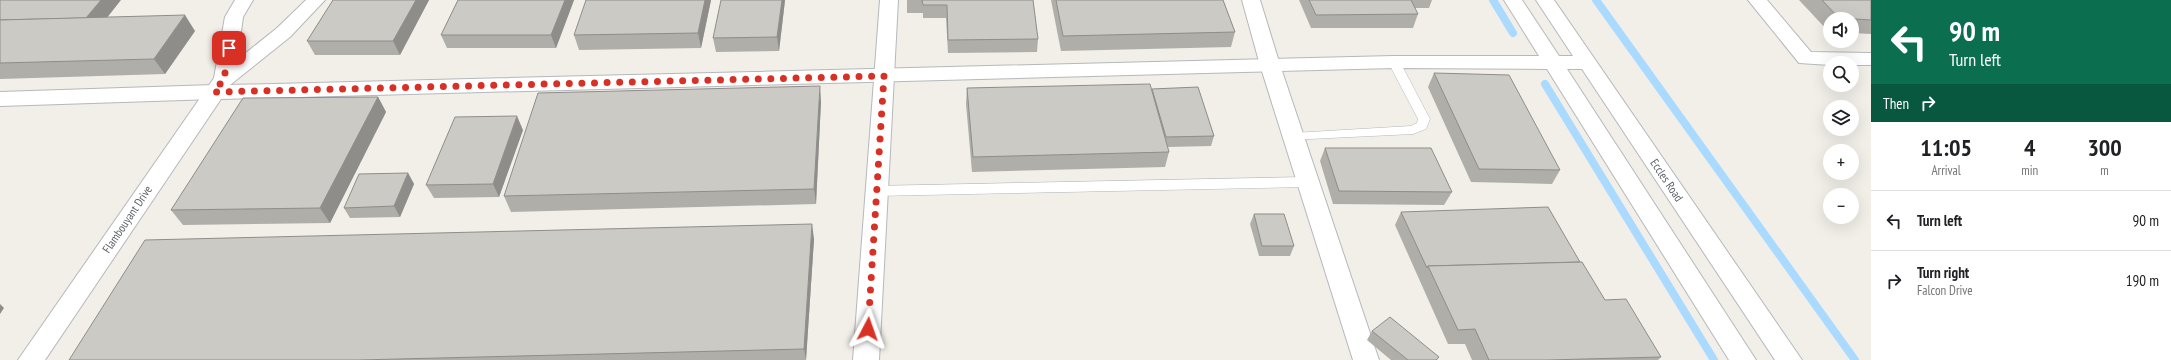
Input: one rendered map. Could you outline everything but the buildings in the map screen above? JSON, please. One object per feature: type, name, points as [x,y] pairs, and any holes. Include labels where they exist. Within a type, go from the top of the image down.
[{"type":"street","points":[[219,85],[234,17],[244,0]]},
{"type":"street","points":[[219,85],[299,19],[316,0]]},
{"type":"street","points":[[866,360],[889,0]]},
{"type":"street","points":[[1251,0],[1307,182],[1366,360]]},
{"type":"street","points":[[1513,0],[1743,360]]},
{"type":"street","name":"Eccles Road","points":[[1545,0],[1789,360]]},
{"type":"street","points":[[1757,0],[1806,58],[1871,59]]},
{"type":"street","points":[[0,99],[219,85],[884,76],[1394,62],[1588,62]]},
{"type":"street","name":"Flambouyant Drive","points":[[31,360],[219,85]]},
{"type":"lane","points":[[1293,136],[1413,130],[1422,126],[1424,119],[1394,62]]},
{"type":"lane","points":[[876,191],[1307,182]]},
{"type":"waterway","points":[[1493,0],[1513,33]]},
{"type":"waterway","points":[[1596,0],[1855,360]]},
{"type":"waterway","points":[[1545,84],[1714,360]]},
{"type":"route","points":[[229,48],[224,79],[214,92],[884,76],[868,329]]}]
